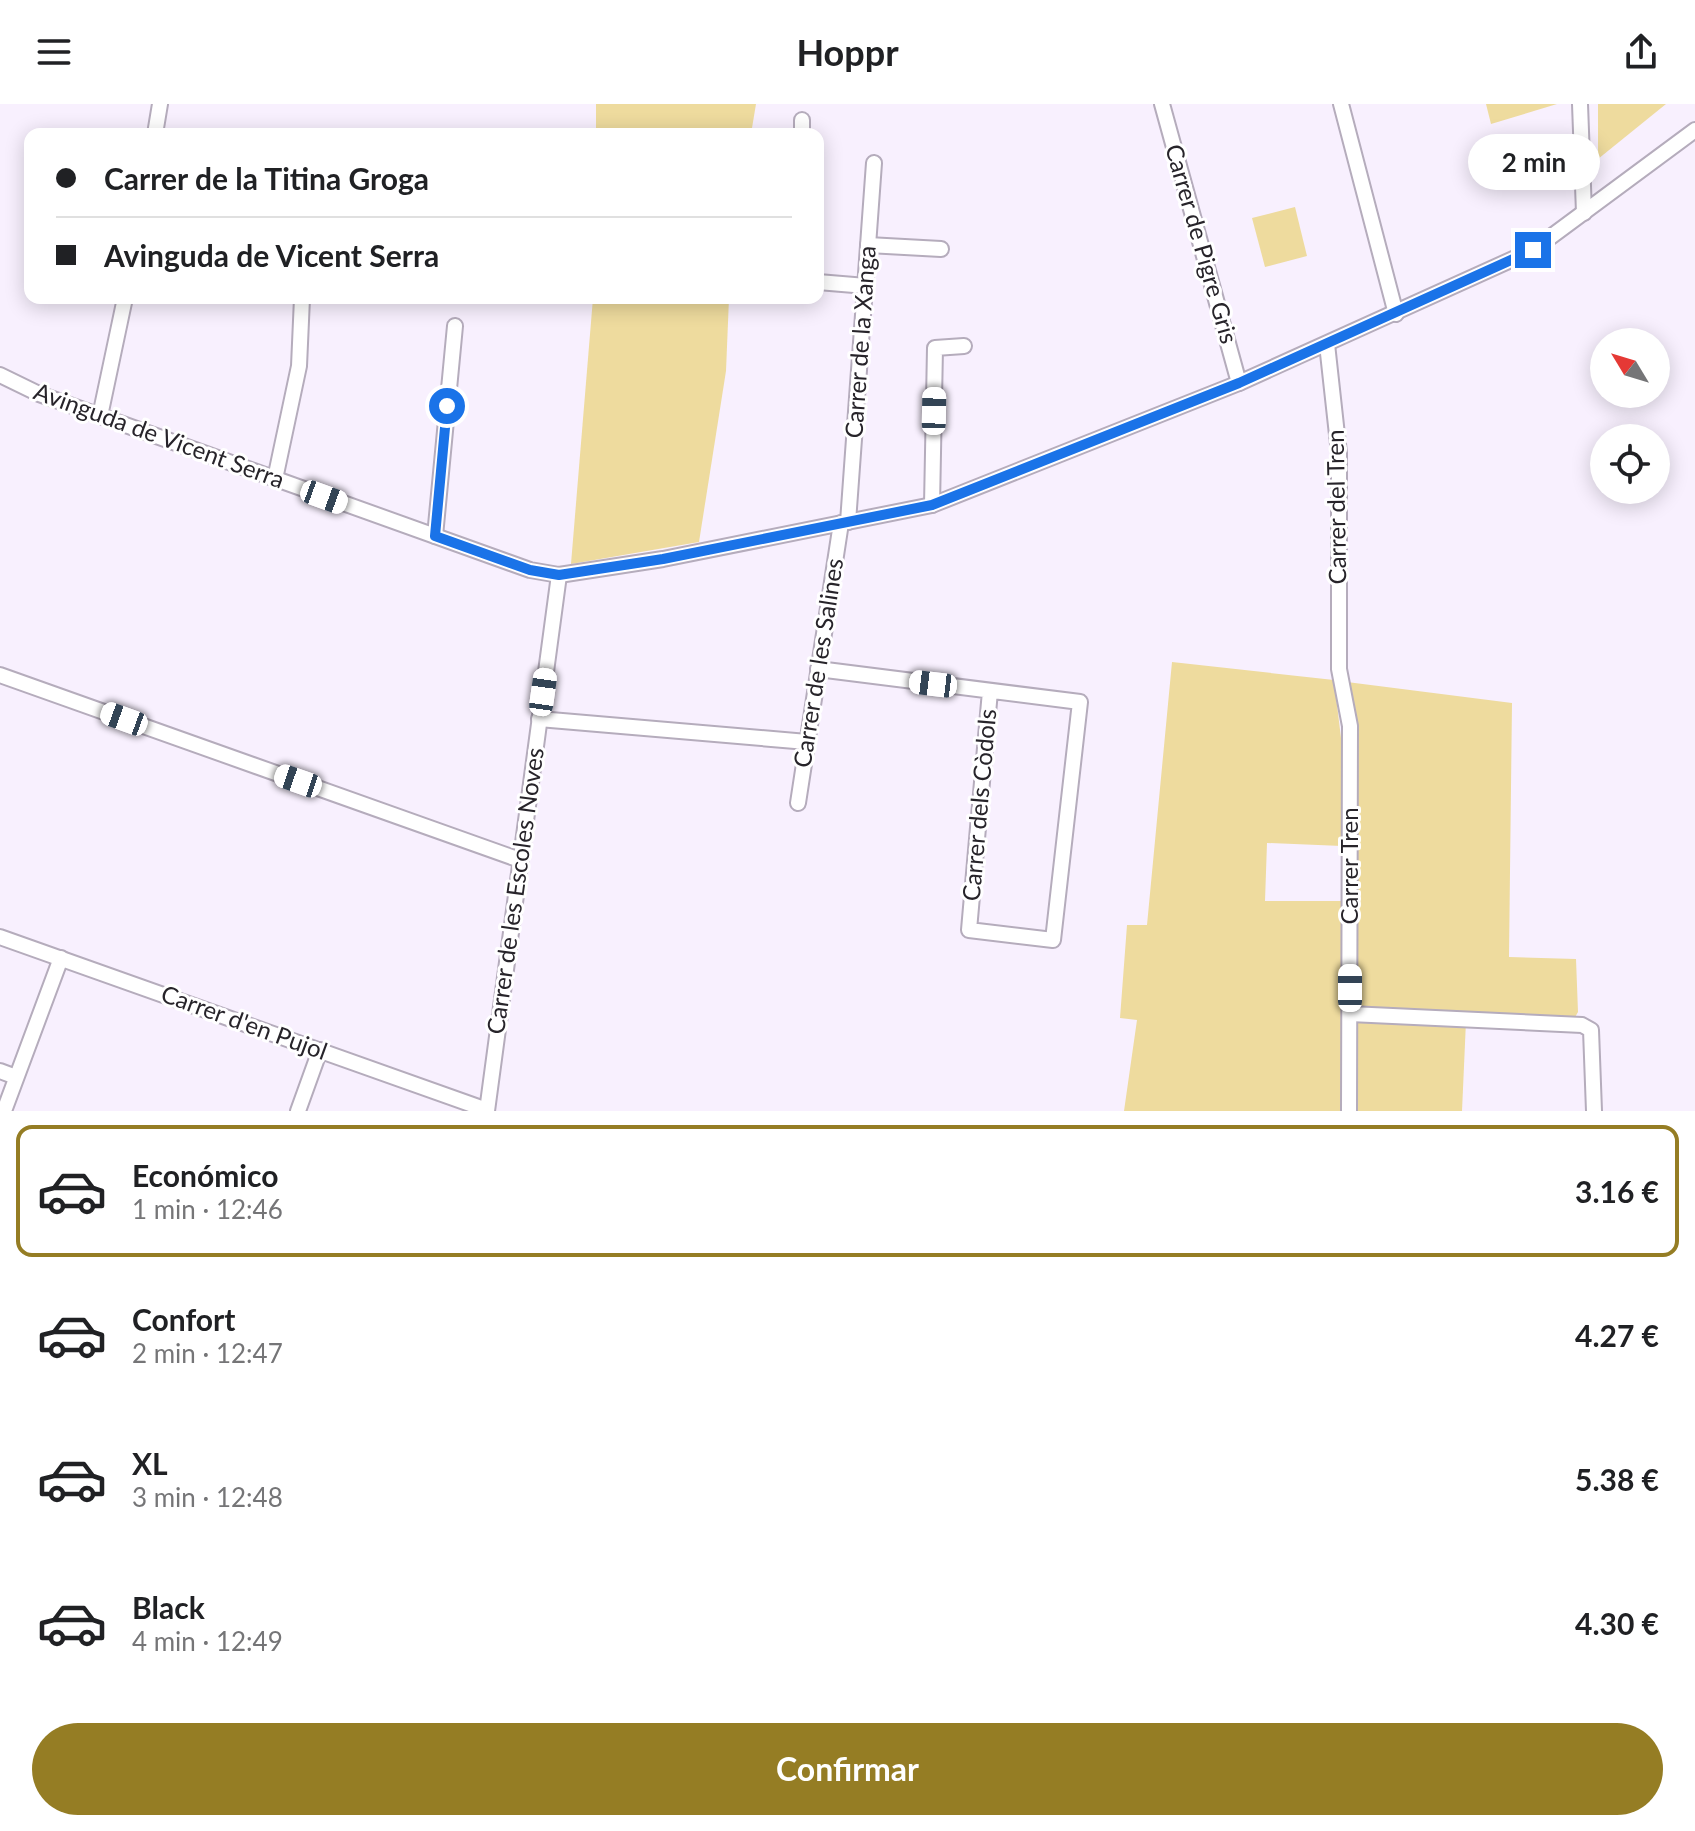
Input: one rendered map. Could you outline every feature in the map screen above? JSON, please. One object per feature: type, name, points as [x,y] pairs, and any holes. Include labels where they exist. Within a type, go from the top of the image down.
[{"type":"street","points":[[156,128],[160,104]]},
{"type":"street","name":"Carrer de Pigre Gris","points":[[1162,104],[1239,383]]},
{"type":"street","points":[[1341,104],[1396,314]]},
{"type":"street","points":[[1580,104],[1584,213]]},
{"type":"street","name":"Avinguda de Vicent Serra","points":[[0,375],[100,416],[275,479],[530,570],[559,575],[663,559],[932,505],[1239,383],[1533,250],[1695,130]]},
{"type":"street","name":"Carrer de la Xanga","points":[[844,522],[874,163]]},
{"type":"street","points":[[868,245],[941,249]]},
{"type":"street","points":[[824,282],[866,286]]},
{"type":"street","points":[[100,416],[124,304]]},
{"type":"street","points":[[275,479],[299,366],[302,304]]},
{"type":"street","points":[[435,536],[455,326]]},
{"type":"street","name":"Carrer del Tren","points":[[1327,344],[1339,453],[1339,669]]},
{"type":"street","points":[[932,505],[935,348],[964,346]]},
{"type":"street","name":"Carrer de les Salines","points":[[798,803],[844,522]]},
{"type":"street","name":"Carrer de les Escoles Noves","points":[[487,1110],[559,575]]},
{"type":"street","points":[[818,669],[990,691]]},
{"type":"street","name":"Carrer Tren","points":[[1339,669],[1350,726],[1349,1111]]},
{"type":"street","points":[[0,675],[520,860]]},
{"type":"street","name":"Carrer dels Còdols","points":[[990,691],[1080,702],[1053,940],[969,930],[990,691]]},
{"type":"street","points":[[539,719],[807,742]]},
{"type":"street","name":"Carrer d'en Pujol","points":[[0,937],[487,1110]]},
{"type":"street","points":[[4,1111],[61,958]]},
{"type":"street","points":[[1350,1014],[1582,1025],[1591,1030],[1594,1045],[1594,1111]]},
{"type":"street","points":[[298,1111],[320,1050]]},
{"type":"street","points":[[0,1071],[16,1077]]},
{"type":"shaded area","points":[[596,104],[756,104],[752,128],[596,128]]},
{"type":"shaded area","points":[[1486,104],[1557,104],[1491,124]]},
{"type":"shaded area","points":[[1598,104],[1666,104],[1598,159]]},
{"type":"shaded area","points":[[1295,207],[1307,256],[1265,267],[1252,218]]},
{"type":"shaded area","points":[[593,304],[729,304],[726,371],[699,542],[571,564]]},
{"type":"shaded area","points":[[1172,662],[1334,680],[1341,738],[1342,846],[1267,843],[1265,901],[1341,901],[1341,1111],[1124,1111],[1137,1020],[1120,1018],[1127,925],[1147,925]]},
{"type":"shaded area","points":[[1347,682],[1512,703],[1509,957],[1576,959],[1578,1012],[1574,1019],[1359,1008]]},
{"type":"shaded area","points":[[1357,1021],[1466,1021],[1462,1111],[1354,1111],[1353,1044]]},
{"type":"route","points":[[447,406],[435,536],[530,570],[559,575],[663,559],[932,505],[1239,383],[1533,250]]}]
